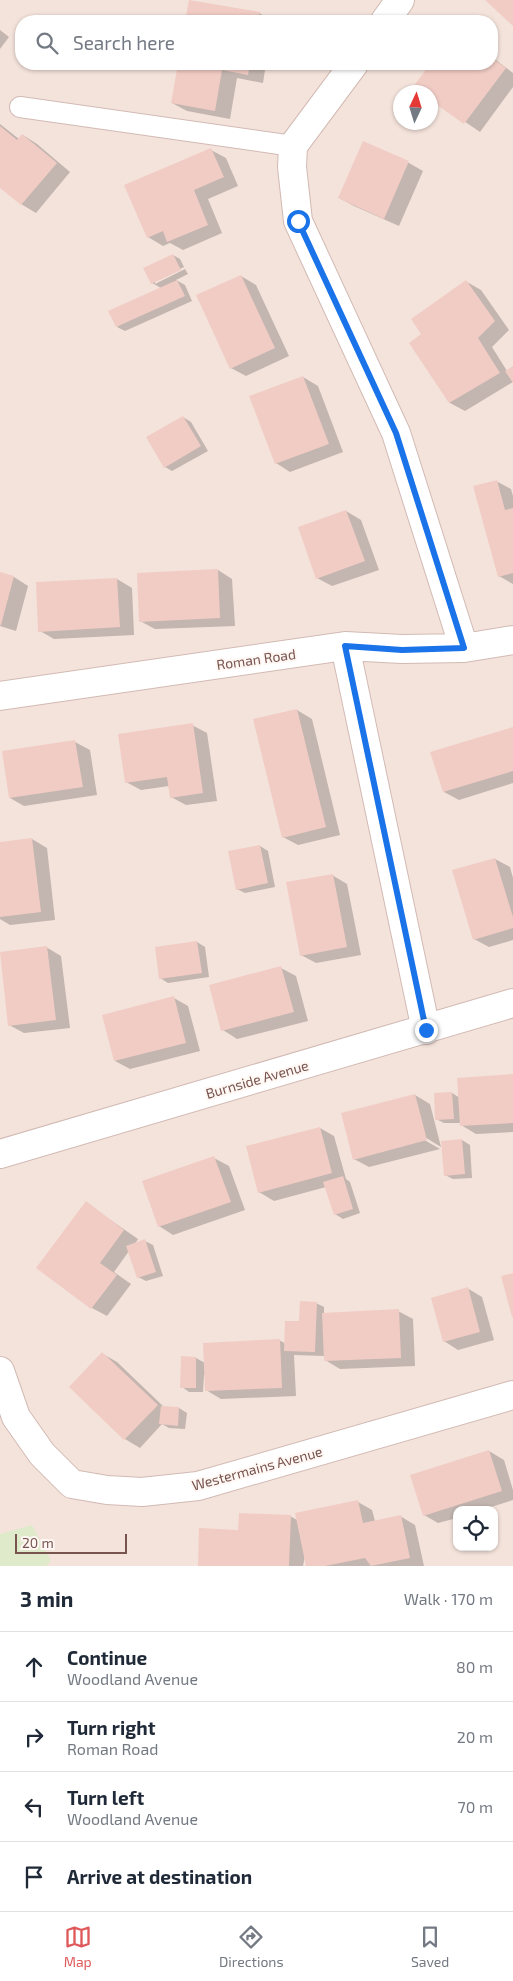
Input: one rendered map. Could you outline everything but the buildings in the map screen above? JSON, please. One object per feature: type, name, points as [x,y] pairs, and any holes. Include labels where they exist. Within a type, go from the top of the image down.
[{"type":"street","points":[[389,15],[400,0]]},
{"type":"street","points":[[350,70],[293,146],[292,167],[298,221],[396,433],[464,648]]},
{"type":"street","name":"Roman Road","points":[[0,696],[345,646],[402,650],[464,648],[513,640]]},
{"type":"street","points":[[345,646],[426,1030]]},
{"type":"street","name":"Burnside Avenue","points":[[0,1154],[513,1003]]},
{"type":"street","name":"Westermains Avenue","points":[[0,1371],[16,1417],[42,1454],[72,1484],[107,1490],[142,1492],[198,1486],[513,1395]]},
{"type":"lane","points":[[20,107],[293,146]]},
{"type":"shaded area","points":[[0,0],[513,0],[513,1566],[0,1566]]},
{"type":"green space","points":[[32,1525],[51,1561],[46,1566],[0,1566],[0,1534]]},
{"type":"route","points":[[298,221],[396,433],[464,648],[402,650],[345,646],[426,1030]]}]
